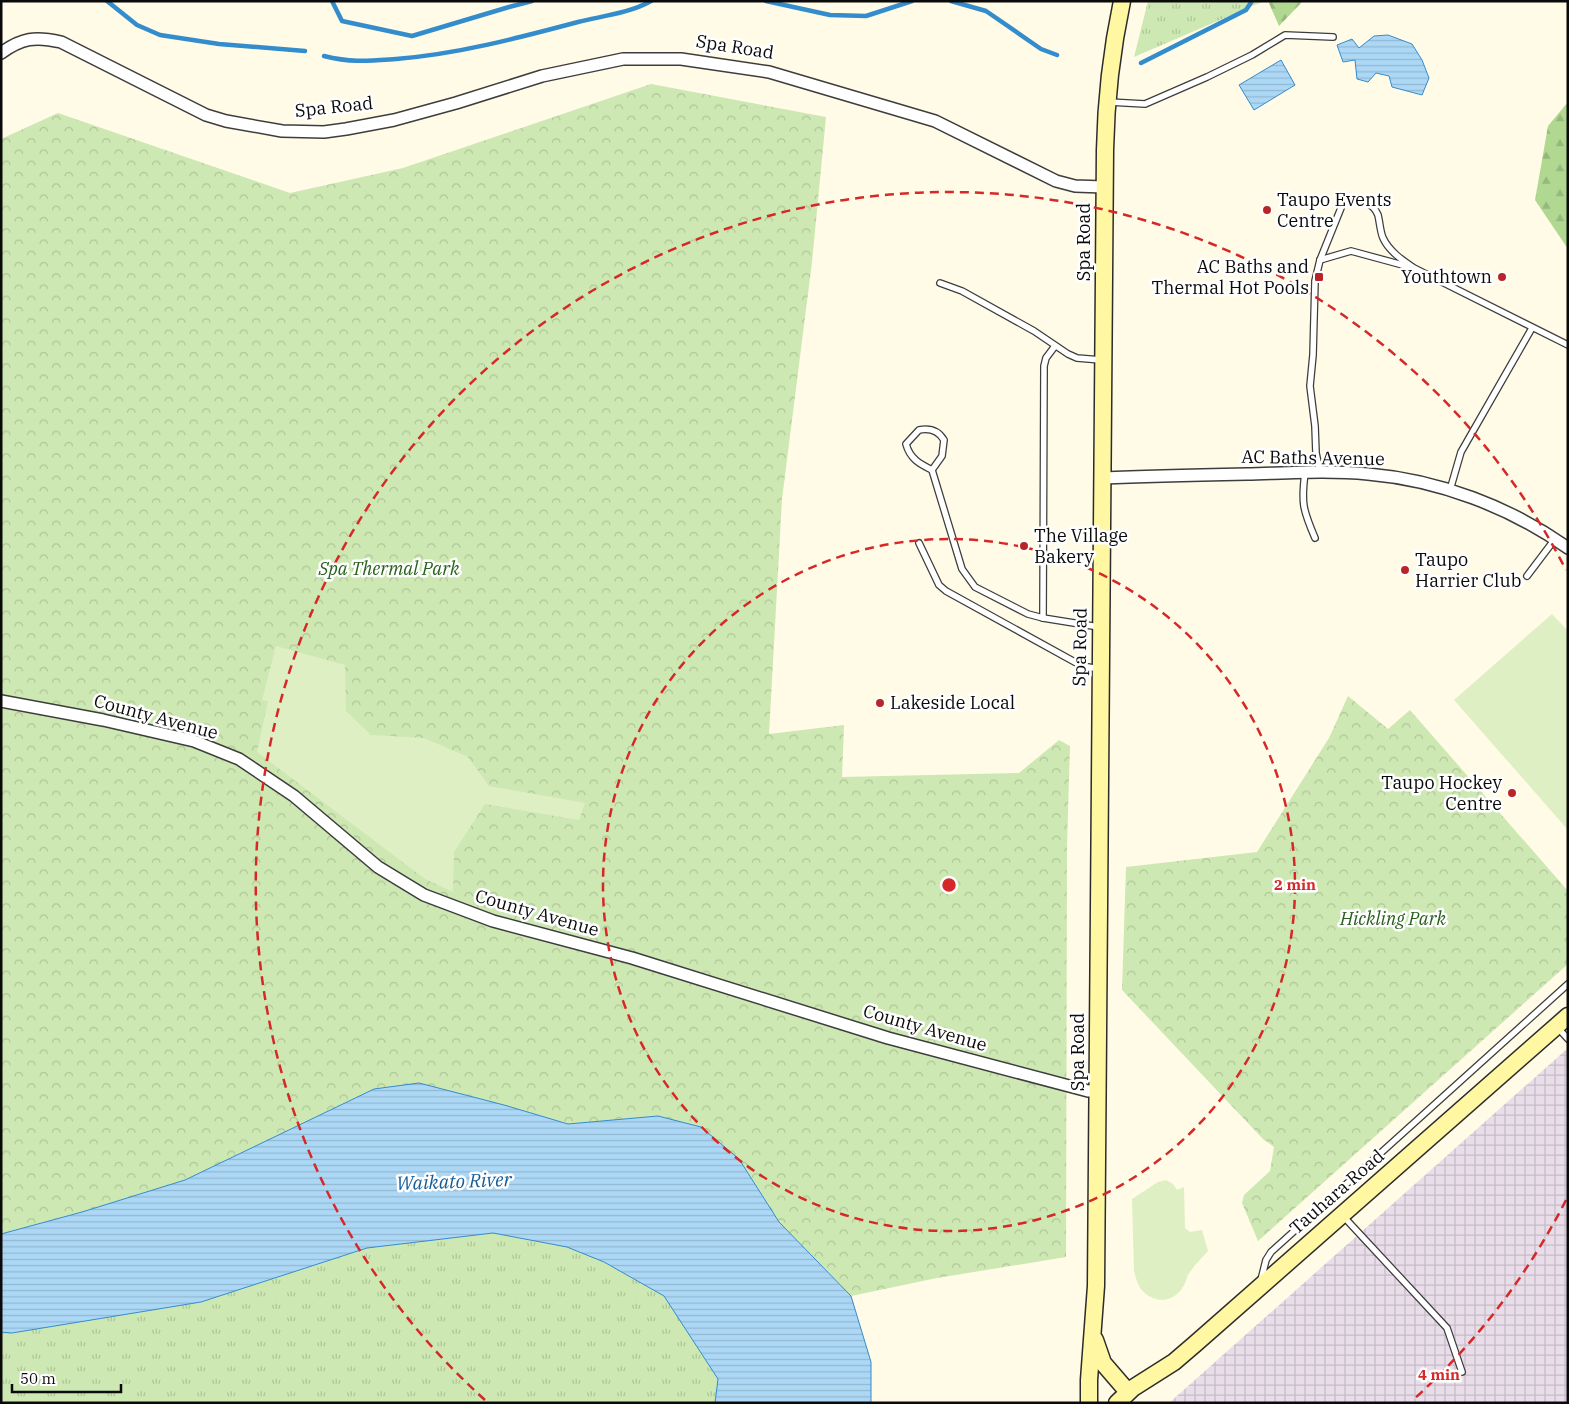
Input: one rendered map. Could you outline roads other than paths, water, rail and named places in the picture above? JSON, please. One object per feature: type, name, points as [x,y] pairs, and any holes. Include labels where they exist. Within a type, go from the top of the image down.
[{"type":"main road","points":[[1104,187],[1106,102],[1112,50],[1122,1]]},
{"type":"main road","name":"Spa Road","points":[[1089,1403],[1096,1286],[1104,187]]},
{"type":"main road","name":"Tauhara Road","points":[[1122,1397],[1174,1362],[1562,1021]]},
{"type":"main road","name":"Spa Road","points":[[1093,1336],[1103,1363],[1122,1397]]},
{"type":"street","name":"Spa Road","points":[[1,53],[23,40],[43,39],[61,42],[206,114],[256,128],[301,132],[346,129],[394,120],[542,76],[623,59],[681,59],[769,72],[935,121],[1056,180],[1075,186],[1104,187]]},
{"type":"street","name":"AC Baths Avenue","points":[[1103,478],[1320,472],[1395,477],[1450,490],[1485,503],[1536,527],[1568,548]]},
{"type":"street","name":"County Avenue","points":[[1,701],[103,720],[185,739],[239,759],[294,796],[378,867],[424,895],[493,921],[632,958],[888,1038],[1088,1091],[1098,1090]]},
{"type":"lane","points":[[1106,102],[1145,104],[1207,77],[1285,36],[1333,36]]},
{"type":"lane","points":[[1320,472],[1316,453],[1310,386],[1313,355],[1315,281],[1320,260],[1343,203],[1348,199],[1357,199],[1373,208],[1378,214],[1384,239],[1398,257],[1414,268],[1568,345]]},
{"type":"lane","points":[[1320,260],[1351,251],[1414,268]]},
{"type":"lane","points":[[940,283],[962,291],[1034,331],[1055,346],[1077,358],[1103,360]]},
{"type":"lane","points":[[1450,490],[1461,452],[1532,328]]},
{"type":"lane","points":[[1042,618],[1044,366],[1046,358],[1055,346]]},
{"type":"lane","points":[[932,470],[942,456],[944,440],[934,430],[928,428],[918,430],[906,444],[908,453],[918,463],[932,470],[962,569],[975,587],[1028,614],[1101,627]]},
{"type":"lane","points":[[1305,473],[1302,496],[1305,515],[1314,538]]},
{"type":"lane","points":[[1527,576],[1555,539]]},
{"type":"lane","points":[[919,543],[939,586],[946,591],[1082,666],[1100,669]]},
{"type":"lane","points":[[1260,1287],[1266,1260],[1271,1252],[1568,984]]},
{"type":"lane","points":[[1562,1021],[1568,1040]]},
{"type":"lane","points":[[1342,1215],[1447,1328],[1462,1372]]},
{"type":"water","points":[[1388,35],[1412,44],[1422,60],[1429,78],[1422,95],[1392,87],[1389,76],[1376,73],[1368,82],[1357,79],[1355,60],[1343,62],[1337,45],[1352,39],[1359,48],[1374,36]]},
{"type":"water","points":[[1281,60],[1295,85],[1254,110],[1239,85]]},
{"type":"water","name":"Waikato River","points":[[419,1083],[568,1124],[658,1116],[701,1127],[739,1159],[779,1222],[851,1296],[871,1362],[871,1403],[715,1403],[718,1379],[664,1296],[604,1262],[567,1247],[493,1233],[367,1248],[201,1302],[12,1333],[1,1332],[1,1234],[82,1212],[185,1180],[374,1089]]},
{"type":"waterway","points":[[107,1],[137,25],[160,35],[219,44],[305,51]]},
{"type":"waterway","points":[[332,1],[342,21],[412,36],[532,1]]},
{"type":"waterway","points":[[324,56],[352,61],[419,57],[488,45],[616,14],[651,1]]},
{"type":"waterway","points":[[766,1],[830,15],[866,16],[912,1]]},
{"type":"waterway","points":[[951,1],[986,11],[1041,49],[1057,55]]},
{"type":"waterway","points":[[1141,63],[1246,10],[1252,1]]},
{"type":"place","name":"Taupo Events Centre","points":[[1267,210]]},
{"type":"place","name":"AC Baths and Thermal Hot Pools","points":[[1319,277]]},
{"type":"place","name":"Youthtown","points":[[1502,277]]},
{"type":"place","name":"The Village Bakery","points":[[1024,546]]},
{"type":"place","name":"Taupo Harrier Club","points":[[1405,570]]},
{"type":"place","name":"Lakeside Local","points":[[880,703]]},
{"type":"place","name":"Taupo Hockey Centre","points":[[1512,793]]},
{"type":"park label","name":"Spa Thermal Park","points":[[389,569]]},
{"type":"park label","name":"Hickling Park","points":[[1393,919]]}]
